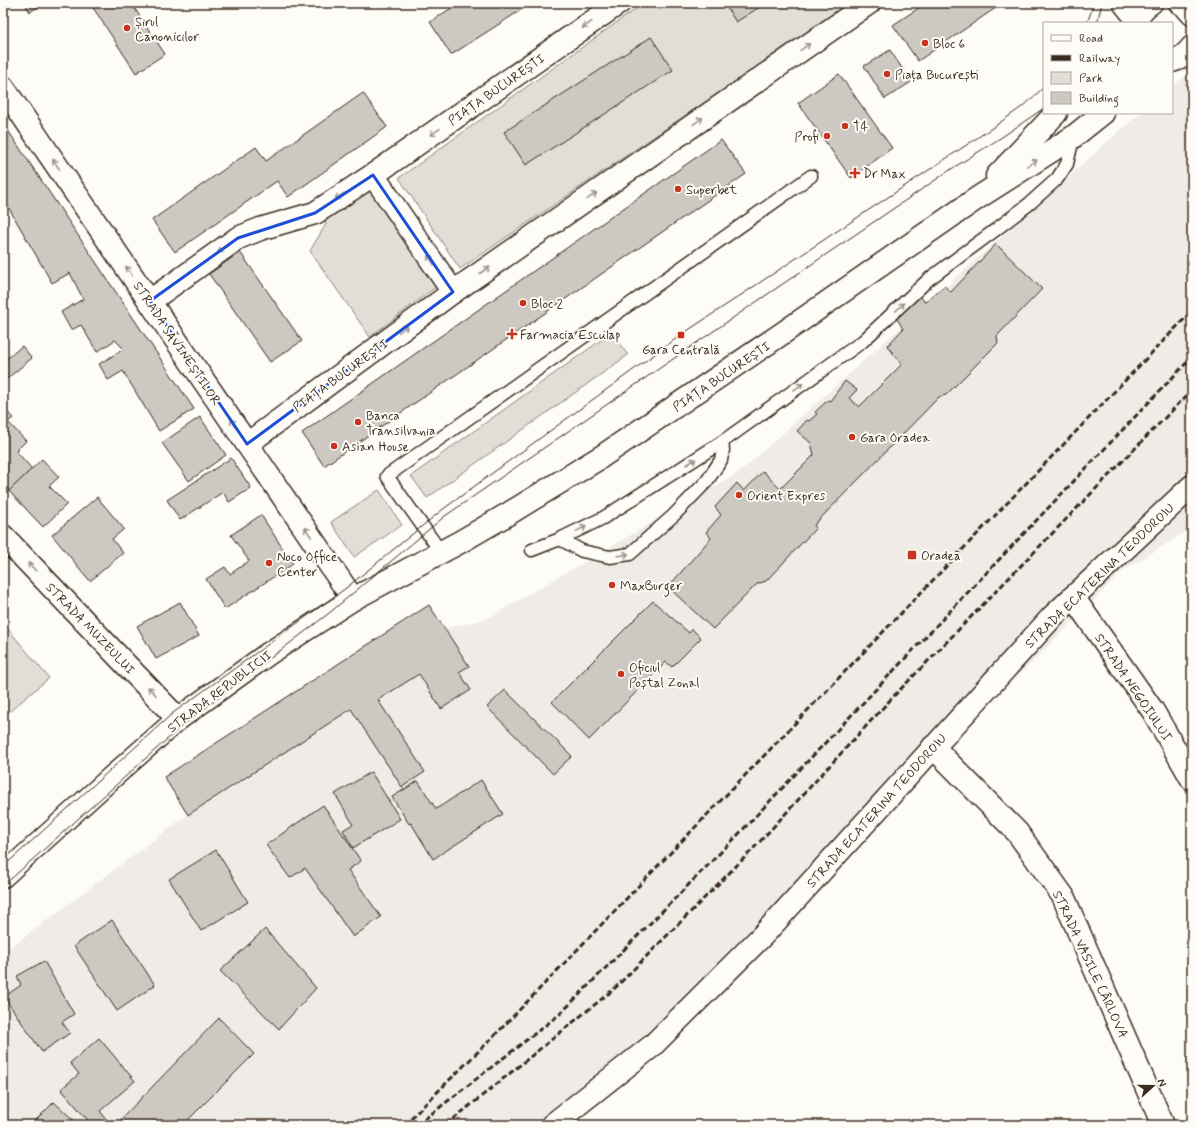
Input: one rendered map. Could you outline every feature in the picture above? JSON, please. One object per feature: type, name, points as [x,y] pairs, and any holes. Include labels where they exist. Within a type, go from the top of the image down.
[{"type":"street","name":"PIAȚA BUCUREȘTI","points":[[150,301],[238,238],[260,229],[315,213],[373,175],[619,3]]},
{"type":"street","name":"PIAȚA BUCUREȘTI","points":[[247,444],[453,292],[869,3]]},
{"type":"street","points":[[1132,15],[1151,3]]},
{"type":"street","points":[[1180,3],[1183,4],[1192,14]]},
{"type":"street","points":[[1173,61],[1182,57],[1192,47]]},
{"type":"street","name":"STRADA SĂVINEȘTILOR","points":[[3,87],[353,598]]},
{"type":"street","name":"PIAȚA BUCUREȘTI","points":[[976,199],[1055,114]]},
{"type":"street","name":"PIAȚA BUCUREȘTI","points":[[460,542],[601,457],[976,199],[1073,137],[1102,114]]},
{"type":"street","points":[[373,175],[453,292]]},
{"type":"street","name":"STRADA ECATERINA TEODOROIU","points":[[552,1125],[658,1040],[765,933],[1048,622],[1192,486]]},
{"type":"street","name":"STRADA MUZEULUI","points":[[3,536],[178,719]]},
{"type":"street","name":"STRADA REPUBLICII","points":[[3,876],[178,719],[268,654],[353,598],[460,542]]},
{"type":"street","name":"STRADA NEGOIULUI","points":[[1073,597],[1153,711],[1192,779]]},
{"type":"street","name":"STRADA VASILE CÂRLOVA","points":[[933,747],[1017,832],[1063,896],[1163,1125]]},
{"type":"lane","points":[[532,550],[560,539],[603,518],[722,442],[863,341],[929,279],[994,232],[1057,179],[1066,164],[1073,137]]},
{"type":"lane","points":[[441,552],[387,476],[811,176]]},
{"type":"lane","points":[[560,539],[582,551],[610,557],[630,554],[674,516],[707,481],[721,460],[723,450],[722,442]]},
{"type":"highlighted area","points":[[373,175],[453,292],[247,444],[150,301],[238,238],[315,213]]},
{"type":"shaded area","points":[[1192,70],[1192,528],[1124,570],[570,1125],[3,1125],[3,953],[433,631],[486,619],[741,471],[1140,114],[1173,114],[1173,86]]},
{"type":"green space","points":[[644,3],[850,3],[460,269],[399,178]]},
{"type":"green space","points":[[368,185],[437,286],[370,337],[310,251],[326,224],[324,215]]},
{"type":"green space","points":[[611,333],[628,355],[427,498],[411,476]]},
{"type":"green space","points":[[379,490],[402,525],[354,557],[331,522]]},
{"type":"green space","points":[[3,623],[49,678],[3,717]]},
{"type":"building","points":[[24,3],[44,3],[30,12]]},
{"type":"building","name":"Șirul Canonicilor","points":[[90,3],[131,3],[165,54],[136,73]]},
{"type":"building","points":[[459,3],[532,3],[451,55],[430,22]]},
{"type":"building","points":[[724,3],[766,3],[736,22]]},
{"type":"building","name":"Bloc 6","points":[[926,3],[1003,3],[918,61],[893,25]]},
{"type":"building","points":[[651,37],[673,70],[526,165],[504,132]]},
{"type":"building","name":"Piața București","points":[[890,50],[911,82],[885,99],[864,66]]},
{"type":"building","name":"T4","points":[[839,74],[892,148],[851,178],[798,103]]},
{"type":"building","points":[[363,93],[387,127],[288,197],[277,181],[175,252],[152,220],[256,147],[266,161]]},
{"type":"building","points":[[3,123],[194,409],[159,431],[123,371],[108,380],[99,364],[124,349],[115,340],[97,352],[81,325],[71,330],[61,312],[83,299],[70,273],[52,283],[3,198]]},
{"type":"building","name":"Bloc 2","points":[[721,140],[746,174],[324,466],[302,433]]},
{"type":"building","name":"Gara Oradea","points":[[996,244],[1042,289],[997,336],[998,343],[946,395],[939,397],[814,525],[816,528],[766,581],[757,584],[713,629],[668,587],[711,538],[706,532],[721,515],[715,507],[737,483],[744,491],[763,471],[780,489],[814,455],[811,443],[797,431],[807,420],[809,421],[817,414],[815,412],[828,400],[830,401],[845,381],[857,390],[849,398],[859,407],[902,364],[887,346],[903,329],[896,317],[920,296],[925,302],[944,286],[951,292]]},
{"type":"building","points":[[240,252],[302,341],[270,362],[209,274]]},
{"type":"building","points":[[22,346],[32,358],[3,382],[3,362]]},
{"type":"building","points":[[3,407],[13,418],[3,426]]},
{"type":"building","points":[[200,417],[226,455],[189,481],[162,443]]},
{"type":"building","points":[[8,422],[26,441],[16,451],[32,469],[9,491],[3,484],[3,426]]},
{"type":"building","points":[[231,458],[251,488],[229,502],[223,492],[180,520],[167,500]]},
{"type":"building","points":[[42,459],[59,477],[49,486],[67,504],[43,527],[9,491]]},
{"type":"building","points":[[97,497],[124,529],[112,539],[123,553],[90,581],[52,535]]},
{"type":"building","name":"Noco Office Center","points":[[261,515],[293,564],[225,609],[206,579],[225,567],[230,574],[249,561],[231,535]]},
{"type":"building","points":[[653,601],[689,633],[692,629],[701,638],[672,667],[666,662],[589,740],[552,702]]},
{"type":"building","points":[[180,602],[199,636],[156,659],[137,626]]},
{"type":"building","points":[[429,605],[469,666],[459,672],[471,690],[441,709],[419,674],[378,700],[425,772],[402,787],[351,709],[188,815],[164,777]]},
{"type":"building","points":[[505,690],[572,756],[553,774],[487,707]]},
{"type":"building","points":[[371,772],[400,819],[353,848],[343,830],[353,824],[335,794]]},
{"type":"building","points":[[481,780],[503,814],[433,859],[411,823],[409,824],[392,797],[418,781],[436,809]]},
{"type":"building","points":[[323,805],[361,861],[348,870],[381,917],[353,937],[305,868],[290,878],[266,845]]},
{"type":"building","points":[[216,850],[248,902],[201,931],[169,879]]},
{"type":"building","points":[[112,920],[155,985],[117,1011],[74,946]]},
{"type":"building","points":[[265,929],[316,988],[279,1029],[220,971]]},
{"type":"building","points":[[44,961],[74,1014],[62,1022],[70,1033],[42,1052],[4,997],[21,985],[17,976]]},
{"type":"building","points":[[219,1018],[254,1054],[183,1125],[127,1125],[121,1119]]},
{"type":"building","points":[[99,1038],[135,1081],[100,1111],[107,1120],[101,1125],[92,1125],[61,1089],[79,1074],[70,1063]]},
{"type":"building","points":[[54,1102],[79,1125],[31,1125]]},
{"type":"tram line","points":[[1087,22],[1093,3]]},
{"type":"tram line","points":[[1097,22],[1102,3]]},
{"type":"tram line","points":[[3,867],[173,713],[346,588],[442,510],[681,335],[995,126],[1026,104],[1043,88]]},
{"type":"tram line","points":[[3,886],[183,725],[328,614],[445,516],[721,326],[1043,109]]},
{"type":"railway","points":[[404,1125],[499,1031],[1192,311]]},
{"type":"railway","points":[[417,1125],[560,1014],[733,840],[1192,357]]},
{"type":"railway","points":[[446,1125],[614,989],[753,849],[891,699],[1192,390]]},
{"type":"place","name":"Șirul Canonicilor","points":[[127,28]]},
{"type":"place","name":"Bloc 6","points":[[925,43]]},
{"type":"place","name":"Piața București","points":[[887,74]]},
{"type":"place","name":"T4","points":[[845,126]]},
{"type":"place","name":"Profi","points":[[827,136]]},
{"type":"place","name":"Dr Max","points":[[855,173]]},
{"type":"place","name":"Superbet","points":[[678,189]]},
{"type":"place","name":"Bloc 2","points":[[523,303]]},
{"type":"place","name":"Farmacia Esculap","points":[[512,334]]},
{"type":"place","name":"Gara Centrală","points":[[681,335]]},
{"type":"place","name":"Banca Transilvania","points":[[358,422]]},
{"type":"place","name":"Gara Oradea","points":[[852,437]]},
{"type":"place","name":"Asian House","points":[[334,446]]},
{"type":"place","name":"Orient Expres","points":[[739,495]]},
{"type":"place","name":"Oradea","points":[[912,555]]},
{"type":"place","name":"Noco Office Center","points":[[269,563]]},
{"type":"place","name":"MaxBurger","points":[[612,585]]},
{"type":"place","name":"Oficiul Poștal Zonal","points":[[621,674]]}]
